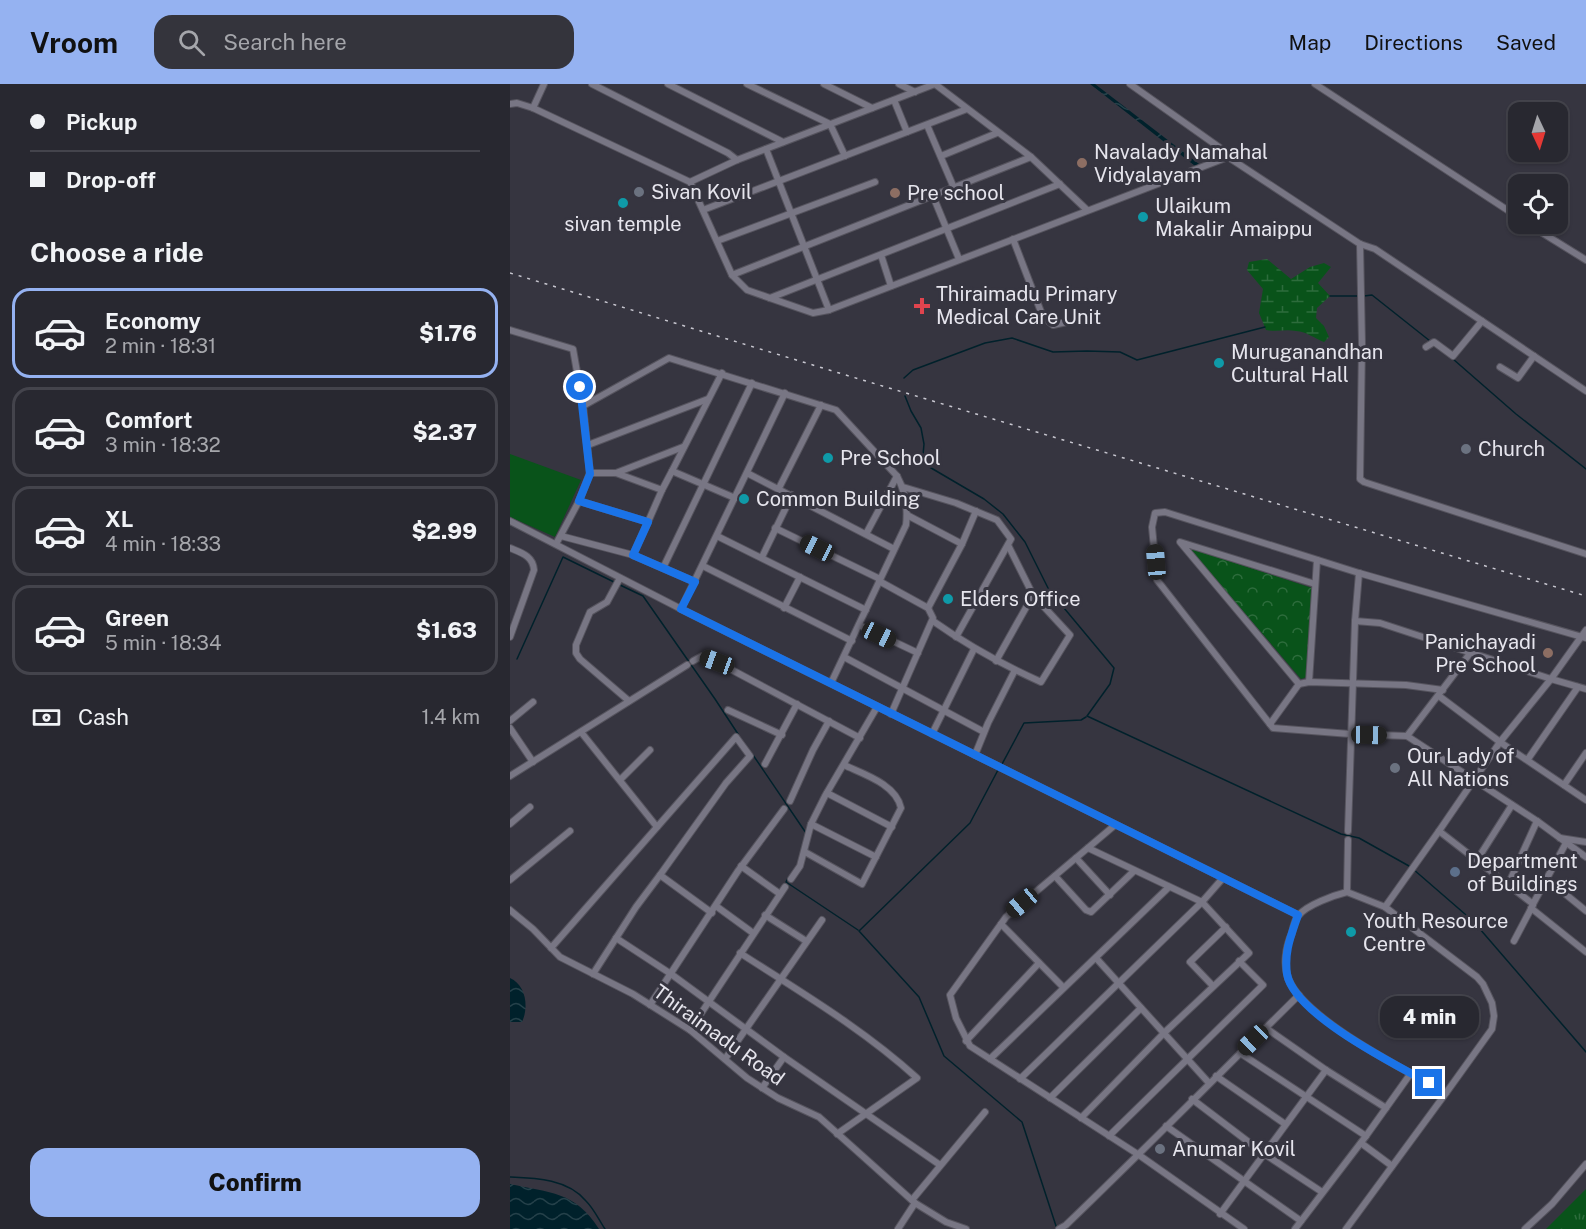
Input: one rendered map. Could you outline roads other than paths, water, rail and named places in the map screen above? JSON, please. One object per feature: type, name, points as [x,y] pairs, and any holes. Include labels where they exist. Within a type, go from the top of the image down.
[{"type":"street","points":[[533,108],[544,84]]},
{"type":"street","points":[[592,84],[728,153],[737,160]]},
{"type":"street","points":[[668,84],[679,86],[783,142]]},
{"type":"street","points":[[747,84],[830,124],[845,156]]},
{"type":"street","points":[[824,84],[872,108]]},
{"type":"street","points":[[899,84],[915,92]]},
{"type":"street","points":[[690,182],[737,160],[935,84],[1031,157],[1087,210]]},
{"type":"street","points":[[1130,84],[1223,150],[1228,157],[1360,244],[1375,249],[1586,391]]},
{"type":"street","points":[[1315,84],[1508,211]]},
{"type":"street","points":[[894,100],[907,132]]},
{"type":"street","points":[[510,104],[517,103],[533,108],[690,182],[732,276],[747,290],[813,313],[830,310],[1228,157]]},
{"type":"street","points":[[703,210],[967,109]]},
{"type":"street","points":[[927,125],[954,188]]},
{"type":"street","points":[[941,156],[997,132]]},
{"type":"street","points":[[766,149],[830,310]]},
{"type":"street","points":[[732,276],[1031,157]]},
{"type":"street","points":[[717,241],[875,182]]},
{"type":"street","points":[[769,298],[1060,184]]},
{"type":"street","points":[[933,196],[959,260]]},
{"type":"street","points":[[1543,234],[1586,260]]},
{"type":"street","points":[[1013,239],[1043,317],[1053,325],[1067,322]]},
{"type":"street","points":[[1360,244],[1362,344],[1360,478],[1364,482],[1415,500],[1586,554]]},
{"type":"street","points":[[880,255],[891,286]]},
{"type":"street","points":[[1426,347],[1434,342],[1453,356],[1482,321]]},
{"type":"street","points":[[510,330],[573,349],[583,406],[590,474],[579,501],[556,544]]},
{"type":"street","points":[[1500,367],[1518,378],[1534,356]]},
{"type":"street","points":[[583,406],[669,358],[836,410],[897,476],[903,487],[906,525],[831,683]]},
{"type":"street","points":[[633,555],[662,490],[722,373]]},
{"type":"street","points":[[663,568],[752,383]]},
{"type":"street","points":[[681,609],[785,393]]},
{"type":"street","points":[[588,445],[709,399]]},
{"type":"street","points":[[779,488],[821,405]]},
{"type":"street","points":[[590,474],[616,473],[684,447]]},
{"type":"street","points":[[672,471],[735,498]]},
{"type":"street","points":[[747,472],[894,549]]},
{"type":"street","points":[[616,473],[662,490]]},
{"type":"street","points":[[866,534],[897,476]]},
{"type":"street","points":[[903,487],[956,503],[997,520],[1011,539],[956,637]]},
{"type":"street","points":[[762,557],[792,495]]},
{"type":"street","points":[[579,501],[648,522]]},
{"type":"street","points":[[928,608],[962,544],[976,511]]},
{"type":"street","points":[[1385,907],[1410,873],[1474,779],[1500,742],[1584,635],[1359,573],[1165,512],[1155,513],[1152,527],[1157,580],[1273,728],[1407,736],[1474,779],[1537,821],[1586,857]]},
{"type":"street","points":[[907,515],[962,544]]},
{"type":"street","points":[[510,521],[556,544],[618,582],[681,609],[1298,915]]},
{"type":"street","points":[[775,528],[880,580],[928,608],[933,621],[891,714]]},
{"type":"street","points":[[561,536],[633,555],[695,582]]},
{"type":"street","points":[[717,536],[866,610]]},
{"type":"street","points":[[1299,684],[1180,542],[1315,584]]},
{"type":"street","points":[[933,621],[974,649],[1041,682],[1070,635],[1033,595],[1008,545]]},
{"type":"street","points":[[510,548],[529,556],[534,570],[510,638]]},
{"type":"street","points":[[1309,682],[1317,560]]},
{"type":"street","points":[[703,566],[852,641]]},
{"type":"street","points":[[1348,831],[1352,684],[1359,573]]},
{"type":"street","points":[[784,608],[800,577]]},
{"type":"street","points":[[618,582],[607,602],[590,612],[576,645],[576,653],[629,701]]},
{"type":"street","points":[[996,661],[1033,595]]},
{"type":"street","points":[[1355,621],[1380,623],[1586,689]]},
{"type":"street","points":[[859,625],[918,653]]},
{"type":"street","points":[[932,734],[974,649]]},
{"type":"street","points":[[1407,736],[1471,652]]},
{"type":"street","points":[[693,661],[702,656],[717,662],[860,738]]},
{"type":"street","points":[[844,657],[945,709],[984,732]]},
{"type":"street","points":[[510,776],[687,665]]},
{"type":"street","points":[[975,755],[1015,670]]},
{"type":"street","points":[[1270,724],[1299,684],[1309,682],[1406,685],[1441,693],[1500,742],[1586,800]]},
{"type":"street","points":[[1528,759],[1578,687]]},
{"type":"street","points":[[510,721],[533,702]]},
{"type":"street","points":[[765,764],[797,704]]},
{"type":"street","points":[[790,879],[800,866],[811,824],[878,707]]},
{"type":"street","points":[[729,710],[782,735]]},
{"type":"street","points":[[790,801],[829,721]]},
{"type":"street","points":[[510,728],[533,762]]},
{"type":"street","points":[[581,732],[657,827]]},
{"type":"street","points":[[551,948],[735,737],[750,756],[714,800],[593,974]]},
{"type":"street","points":[[620,780],[650,750]]},
{"type":"street","points":[[1564,785],[1586,753]]},
{"type":"street","points":[[805,852],[862,884],[901,808],[899,800],[889,789],[844,765]]},
{"type":"street","points":[[827,793],[891,827]]},
{"type":"street","points":[[1477,860],[1512,805]]},
{"type":"street","points":[[510,824],[530,807]]},
{"type":"street","points":[[650,1005],[741,866],[784,809]]},
{"type":"street","points":[[1508,885],[1537,821]]},
{"type":"street","points":[[811,824],[876,857]]},
{"type":"street","points":[[1115,825],[1006,917],[951,995],[956,1018],[970,1046],[1139,1155],[1244,1229]]},
{"type":"street","points":[[510,880],[570,831]]},
{"type":"street","points":[[1439,831],[1508,885],[1586,952]]},
{"type":"street","points":[[1563,840],[1573,839],[1586,842]]},
{"type":"street","points":[[1347,892],[1348,840]]},
{"type":"street","points":[[1515,941],[1547,879],[1563,840]]},
{"type":"street","points":[[1082,1118],[1164,1033],[1249,952],[1202,902],[1168,888],[1088,848]]},
{"type":"street","points":[[1077,858],[1110,895]]},
{"type":"street","points":[[741,866],[780,894]]},
{"type":"street","points":[[1055,876],[1086,910],[1091,912],[1134,871]]},
{"type":"street","points":[[660,875],[712,913]]},
{"type":"street","points":[[1020,1078],[1202,902],[1223,878]]},
{"type":"street","points":[[1547,879],[1586,910]]},
{"type":"street","points":[[690,1030],[785,886]]},
{"type":"street","points":[[990,1059],[1168,888]]},
{"type":"street","points":[[1346,1229],[1446,1093],[1492,1029],[1494,1016],[1492,1003],[1483,984],[1476,977],[1385,907],[1347,892],[1316,904],[1298,915],[1286,946],[1287,975],[1299,995],[1315,1013],[1334,1027],[1446,1093]]},
{"type":"street","points":[[716,906],[753,933]]},
{"type":"street","name":"Thiraimadu Road","points":[[510,910],[533,929],[560,957],[633,994],[690,1030],[747,1078],[778,1098],[819,1117],[914,1201],[946,1222],[966,1229]]},
{"type":"street","points":[[765,915],[806,941]]},
{"type":"street","points":[[725,1059],[822,920]]},
{"type":"street","points":[[1001,924],[1063,987]]},
{"type":"street","points":[[1213,986],[1190,962],[1226,927]]},
{"type":"street","points":[[616,938],[671,974],[783,1057],[940,1165]]},
{"type":"street","points":[[740,953],[885,1049],[917,1078],[837,1134]]},
{"type":"street","points":[[1096,958],[1209,1083]]},
{"type":"street","points":[[1109,1136],[1263,986],[1239,961]]},
{"type":"street","points":[[966,1041],[1039,963]]},
{"type":"street","points":[[1063,1227],[1139,1155],[1192,1099],[1299,995]]},
{"type":"street","points":[[1050,1098],[1142,1008]]},
{"type":"street","points":[[1266,1028],[1386,1108]]},
{"type":"street","points":[[1240,1053],[1366,1136]]},
{"type":"street","points":[[762,1088],[783,1057]]},
{"type":"street","points":[[1220,1214],[1242,1181],[1326,1070]]},
{"type":"street","points":[[1295,1229],[1411,1073]]},
{"type":"street","points":[[1216,1076],[1285,1124]]},
{"type":"street","points":[[1192,1099],[1263,1153],[1322,1192]]},
{"type":"street","points":[[898,1229],[914,1201],[940,1165],[985,1112]]},
{"type":"street","points":[[1166,1126],[1301,1221]]},
{"type":"street","points":[[1361,1143],[1392,1166]]},
{"type":"street","points":[[1526,1229],[1552,1204],[1586,1164]]},
{"type":"water","points":[[1090,84],[1095,84],[1199,164],[1195,166]]},
{"type":"water","points":[[510,978],[520,986],[525,997],[522,1022],[510,1022]]},
{"type":"water","points":[[510,1184],[549,1192],[571,1200],[581,1207],[599,1229],[510,1229]]},
{"type":"waterway","points":[[1364,296],[1372,295],[1430,341]]},
{"type":"waterway","points":[[1330,296],[1359,296]]},
{"type":"waterway","points":[[904,378],[913,370],[985,343],[1012,338],[1053,352],[1120,352],[1137,360],[1265,327]]},
{"type":"waterway","points":[[1453,359],[1516,414],[1586,469]]},
{"type":"waterway","points":[[905,396],[921,428],[926,465],[984,499],[1003,514],[1025,542],[1049,590],[1114,668],[1110,684],[1087,716],[1341,834],[1359,838],[1409,866]]},
{"type":"waterway","points":[[517,659],[563,557],[616,583]]},
{"type":"waterway","points":[[620,585],[643,596],[738,734]]},
{"type":"waterway","points":[[1001,766],[1024,723],[1081,720],[1086,717]]},
{"type":"waterway","points":[[753,755],[806,833]]},
{"type":"waterway","points":[[998,770],[970,823],[859,931],[919,997],[944,1056],[1022,1122],[1057,1229]]},
{"type":"waterway","points":[[1413,869],[1473,921],[1586,1052]]},
{"type":"waterway","points":[[788,878],[786,882],[858,930]]},
{"type":"waterway","points":[[510,1177],[551,1181],[570,1188],[589,1204],[605,1229]]},
{"type":"railway","points":[[510,273],[1586,596]]},
{"type":"place","name":"Navalady Namahal Vidyalayam","points":[[1082,163]]},
{"type":"place","name":"Sivan Kovil","points":[[639,192]]},
{"type":"place","name":"Pre school","points":[[895,193]]},
{"type":"place","name":"sivan temple","points":[[623,203]]},
{"type":"place","name":"Ulaikum Makalir Amaippu","points":[[1143,217]]},
{"type":"place","name":"Thiraimadu Primary Medical Care Unit","points":[[922,306]]},
{"type":"place","name":"Muruganandhan Cultural Hall","points":[[1219,363]]},
{"type":"place","name":"Church","points":[[1466,449]]},
{"type":"place","name":"Pre School","points":[[828,458]]},
{"type":"place","name":"Common Building","points":[[744,499]]},
{"type":"place","name":"Elders Office","points":[[948,599]]},
{"type":"place","name":"Panichayadi Pre School","points":[[1548,653]]},
{"type":"place","name":"Our Lady of All Nations","points":[[1395,768]]},
{"type":"place","name":"Department of Buildings","points":[[1455,872]]},
{"type":"place","name":"Youth Resource Centre","points":[[1351,932]]},
{"type":"place","name":"Anumar Kovil","points":[[1160,1149]]}]
